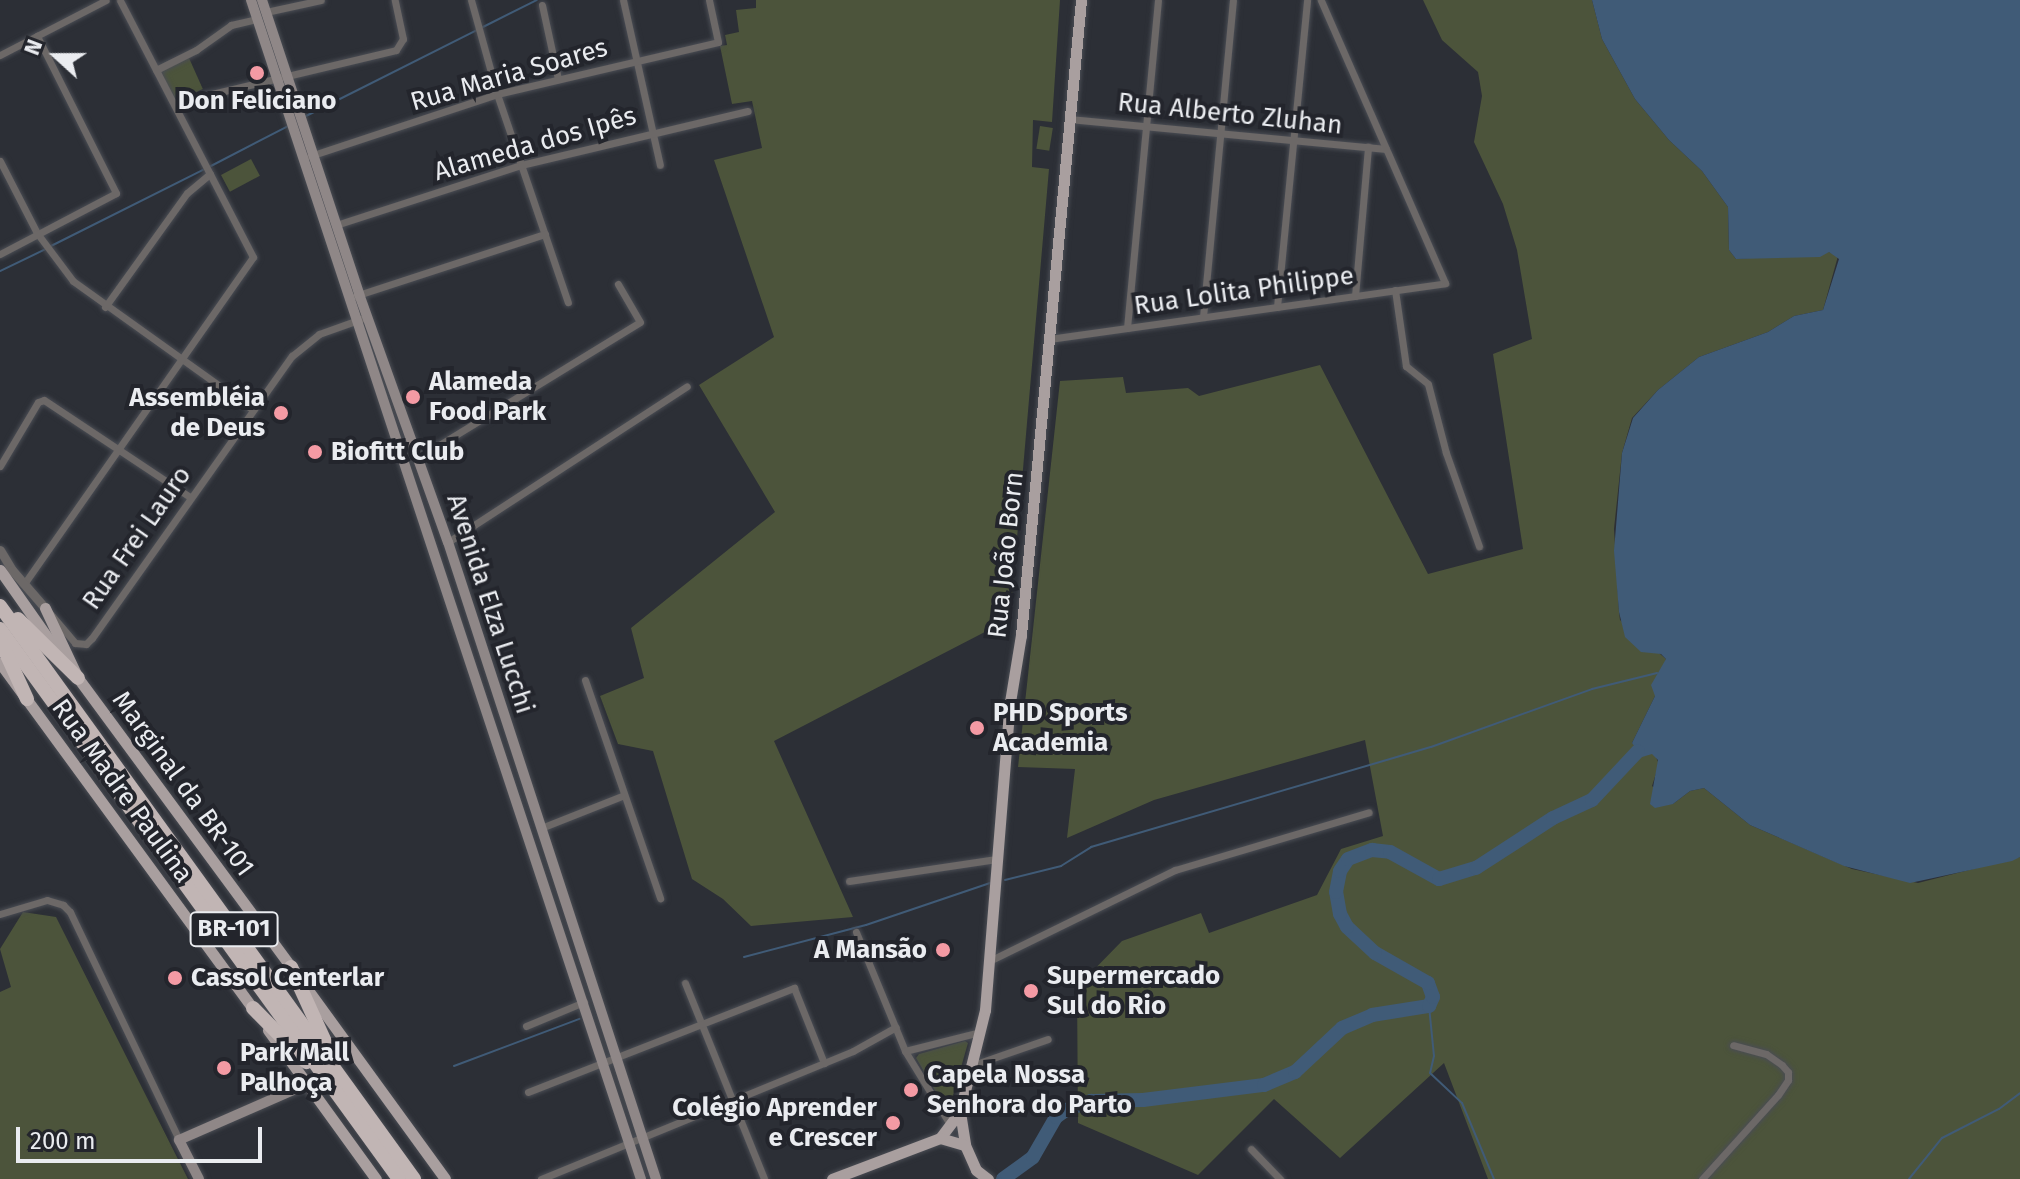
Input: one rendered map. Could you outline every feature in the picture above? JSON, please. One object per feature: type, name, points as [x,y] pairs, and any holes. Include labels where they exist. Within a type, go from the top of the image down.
[{"type":"highway","points":[[0,604],[78,678]]},
{"type":"highway","name":"BR-101","points":[[0,604],[414,1179]]},
{"type":"highway","name":"BR-101","points":[[0,629],[399,1179]]},
{"type":"highway","points":[[0,639],[27,699]]},
{"type":"highway","points":[[291,967],[340,1076]]},
{"type":"highway","points":[[253,1008],[339,1095]]},
{"type":"main road","name":"Avenida Elza Lucchi","points":[[251,0],[262,15]]},
{"type":"main road","name":"Avenida Elza Lucchi","points":[[262,0],[262,15],[282,78],[641,1179]]},
{"type":"main road","name":"Rua João Born","points":[[960,1111],[980,1032],[989,961],[996,859],[1081,0]]},
{"type":"main road","name":"Avenida Elza Lucchi","points":[[309,157],[336,225],[354,296]]},
{"type":"main road","name":"Avenida Elza Lucchi","points":[[362,319],[448,542],[656,1179]]},
{"type":"main road","name":"Marginal da BR-101","points":[[0,570],[445,1179]]},
{"type":"main road","points":[[45,608],[78,678]]},
{"type":"main road","points":[[468,655],[483,649]]},
{"type":"main road","name":"Rua Madre Paulina","points":[[0,663],[376,1179]]},
{"type":"main road","points":[[199,1179],[179,1140],[307,1084]]},
{"type":"main road","points":[[832,1179],[940,1138],[960,1111]]},
{"type":"main road","points":[[960,1111],[965,1145],[976,1170],[988,1179]]},
{"type":"main road","points":[[940,1138],[965,1145]]},
{"type":"street","points":[[0,55],[106,0]]},
{"type":"street","points":[[24,584],[253,257],[120,0]]},
{"type":"street","points":[[156,70],[196,50],[231,25],[321,0]]},
{"type":"street","points":[[174,103],[396,50],[402,43],[395,0]]},
{"type":"street","points":[[471,0],[497,94],[568,302]]},
{"type":"street","points":[[623,0],[660,165]]},
{"type":"street","name":"Rua Maria Soares","points":[[309,157],[497,94],[718,42],[709,0]]},
{"type":"street","points":[[1127,328],[1158,0]]},
{"type":"street","points":[[1203,317],[1233,0]]},
{"type":"street","points":[[1277,307],[1307,0]]},
{"type":"street","points":[[1321,0],[1386,149]]},
{"type":"street","points":[[542,5],[558,79]]},
{"type":"street","points":[[0,254],[116,193],[37,36]]},
{"type":"street","name":"Alameda dos Ipês","points":[[336,225],[521,165],[748,111]]},
{"type":"street","name":"Rua Alberto Zluhan","points":[[1070,119],[1386,149]]},
{"type":"street","points":[[1355,296],[1368,147]]},
{"type":"street","name":"Rua Lolita Philippe","points":[[1049,339],[1445,283],[1386,149]]},
{"type":"street","points":[[0,161],[38,235],[73,281],[105,307],[253,410]]},
{"type":"street","points":[[105,307],[187,193],[209,173]]},
{"type":"street","points":[[354,296],[545,234]]},
{"type":"street","points":[[418,458],[640,322],[618,284]]},
{"type":"street","points":[[1395,290],[1406,366],[1428,384],[1446,453],[1479,546]]},
{"type":"street","name":"Rua Frei Lauro","points":[[45,608],[80,645],[92,638],[300,347],[319,334],[362,319]]},
{"type":"street","points":[[448,542],[687,386]]},
{"type":"street","points":[[0,466],[40,400],[120,448],[190,497]]},
{"type":"street","points":[[0,550],[45,608]]},
{"type":"street","points":[[585,680],[622,796],[660,898]]},
{"type":"street","points":[[541,828],[622,796]]},
{"type":"street","points":[[989,961],[1175,870],[1369,812]]},
{"type":"street","points":[[849,881],[996,859]]},
{"type":"street","points":[[0,914],[47,900],[63,905],[70,912],[179,1140]]},
{"type":"street","points":[[856,932],[905,1051],[951,1126]]},
{"type":"street","points":[[685,983],[764,1179]]},
{"type":"street","points":[[528,1092],[794,988],[824,1063]]},
{"type":"street","points":[[526,1026],[584,1002]]},
{"type":"street","points":[[541,1179],[824,1063],[896,1027]]},
{"type":"street","points":[[905,1051],[980,1032]]},
{"type":"street","points":[[973,1065],[1048,1039]]},
{"type":"street","points":[[1702,1179],[1788,1080],[1788,1072],[1773,1058],[1733,1045]]},
{"type":"street","points":[[1251,1149],[1280,1179]]},
{"type":"green space","points":[[756,0],[1060,0],[1052,122],[1033,120],[1032,167],[1049,169],[1010,619],[774,741],[853,917],[751,926],[723,899],[692,879],[653,751],[618,744],[600,696],[644,678],[631,628],[775,512],[699,385],[774,337],[714,160],[762,148],[752,101],[732,104],[720,46],[727,45],[725,35],[739,32],[736,10],[756,8]]},
{"type":"green space","points":[[1423,0],[1592,0],[1602,39],[1635,99],[1669,140],[1702,171],[1728,207],[1729,250],[1736,259],[1829,252],[1838,256],[1823,310],[1794,316],[1768,332],[1699,357],[1658,390],[1632,418],[1622,453],[1614,529],[1620,620],[1666,659],[1655,696],[1632,743],[1655,755],[1659,764],[1652,786],[1673,804],[1690,791],[1704,788],[1750,825],[1852,869],[1918,883],[2020,857],[2020,1179],[1488,1179],[1444,1063],[1340,1158],[1274,1099],[1198,1175],[1078,1123],[1077,987],[1122,941],[1201,913],[1209,933],[1317,895],[1341,849],[1383,836],[1365,740],[1154,800],[1067,838],[1075,769],[1018,767],[1060,381],[1123,377],[1126,393],[1188,388],[1199,396],[1320,365],[1428,574],[1523,549],[1493,354],[1532,339],[1517,250],[1503,204],[1474,142],[1482,96],[1478,72],[1442,40]]},
{"type":"green space","points":[[189,58],[203,89],[175,102],[161,71]]},
{"type":"green space","points":[[1040,126],[1053,128],[1049,151],[1036,149]]},
{"type":"green space","points":[[251,159],[260,176],[230,192],[221,175]]},
{"type":"green space","points":[[23,912],[56,917],[188,1179],[0,1179],[0,992],[11,987],[0,949]]},
{"type":"green space","points":[[965,1041],[968,1043],[948,1113],[916,1058],[919,1054]]},
{"type":"water","points":[[1592,0],[2020,0],[2020,857],[2012,861],[1910,883],[1844,866],[1750,825],[1704,788],[1690,791],[1673,804],[1655,808],[1650,804],[1658,760],[1652,754],[1642,757],[1632,743],[1655,696],[1651,685],[1666,659],[1661,654],[1641,652],[1625,637],[1619,612],[1614,551],[1622,453],[1633,418],[1658,390],[1699,357],[1768,332],[1794,316],[1823,310],[1839,259],[1829,252],[1820,257],[1736,259],[1729,250],[1728,207],[1702,171],[1669,140],[1635,99],[1602,39]]},
{"type":"waterway","points":[[483,27],[537,0]]},
{"type":"waterway","points":[[304,117],[477,30]]},
{"type":"waterway","points":[[209,167],[288,126]]},
{"type":"waterway","points":[[51,246],[203,170]]},
{"type":"waterway","points":[[0,271],[46,249]]},
{"type":"waterway","points":[[1005,880],[1061,866],[1091,847],[1431,747],[1592,689],[1657,673]]},
{"type":"waterway","points":[[1003,1179],[1033,1157],[1056,1117],[1066,1110],[1091,1101],[1143,1100],[1264,1085],[1295,1072],[1342,1028],[1372,1015],[1429,1006],[1433,997],[1428,983],[1375,953],[1347,927],[1340,914],[1336,892],[1340,871],[1348,859],[1372,850],[1390,852],[1439,879],[1476,868],[1553,818],[1592,800],[1638,751]]},
{"type":"waterway","points":[[744,957],[866,925],[990,883]]},
{"type":"waterway","points":[[1429,1006],[1434,1056],[1430,1073],[1462,1103],[1494,1179]]},
{"type":"waterway","points":[[454,1066],[579,1019]]},
{"type":"waterway","points":[[1909,1179],[1942,1138],[1999,1109],[2020,1093]]},
{"type":"place","name":"Don Feliciano","points":[[257,73]]},
{"type":"place","name":"Alameda Food Park","points":[[413,397]]},
{"type":"place","name":"Assembléia de Deus","points":[[281,413]]},
{"type":"place","name":"Biofitt Club","points":[[315,452]]},
{"type":"place","name":"PHD Sports Academia","points":[[977,728]]},
{"type":"place","name":"A Mansão","points":[[943,950]]},
{"type":"place","name":"Cassol Centerlar","points":[[175,978]]},
{"type":"place","name":"Supermercado Sul do Rio","points":[[1031,991]]},
{"type":"place","name":"Park Mall Palhoça","points":[[224,1068]]},
{"type":"place","name":"Capela Nossa Senhora do Parto","points":[[911,1090]]},
{"type":"place","name":"Colégio Aprender e Crescer","points":[[893,1123]]}]
